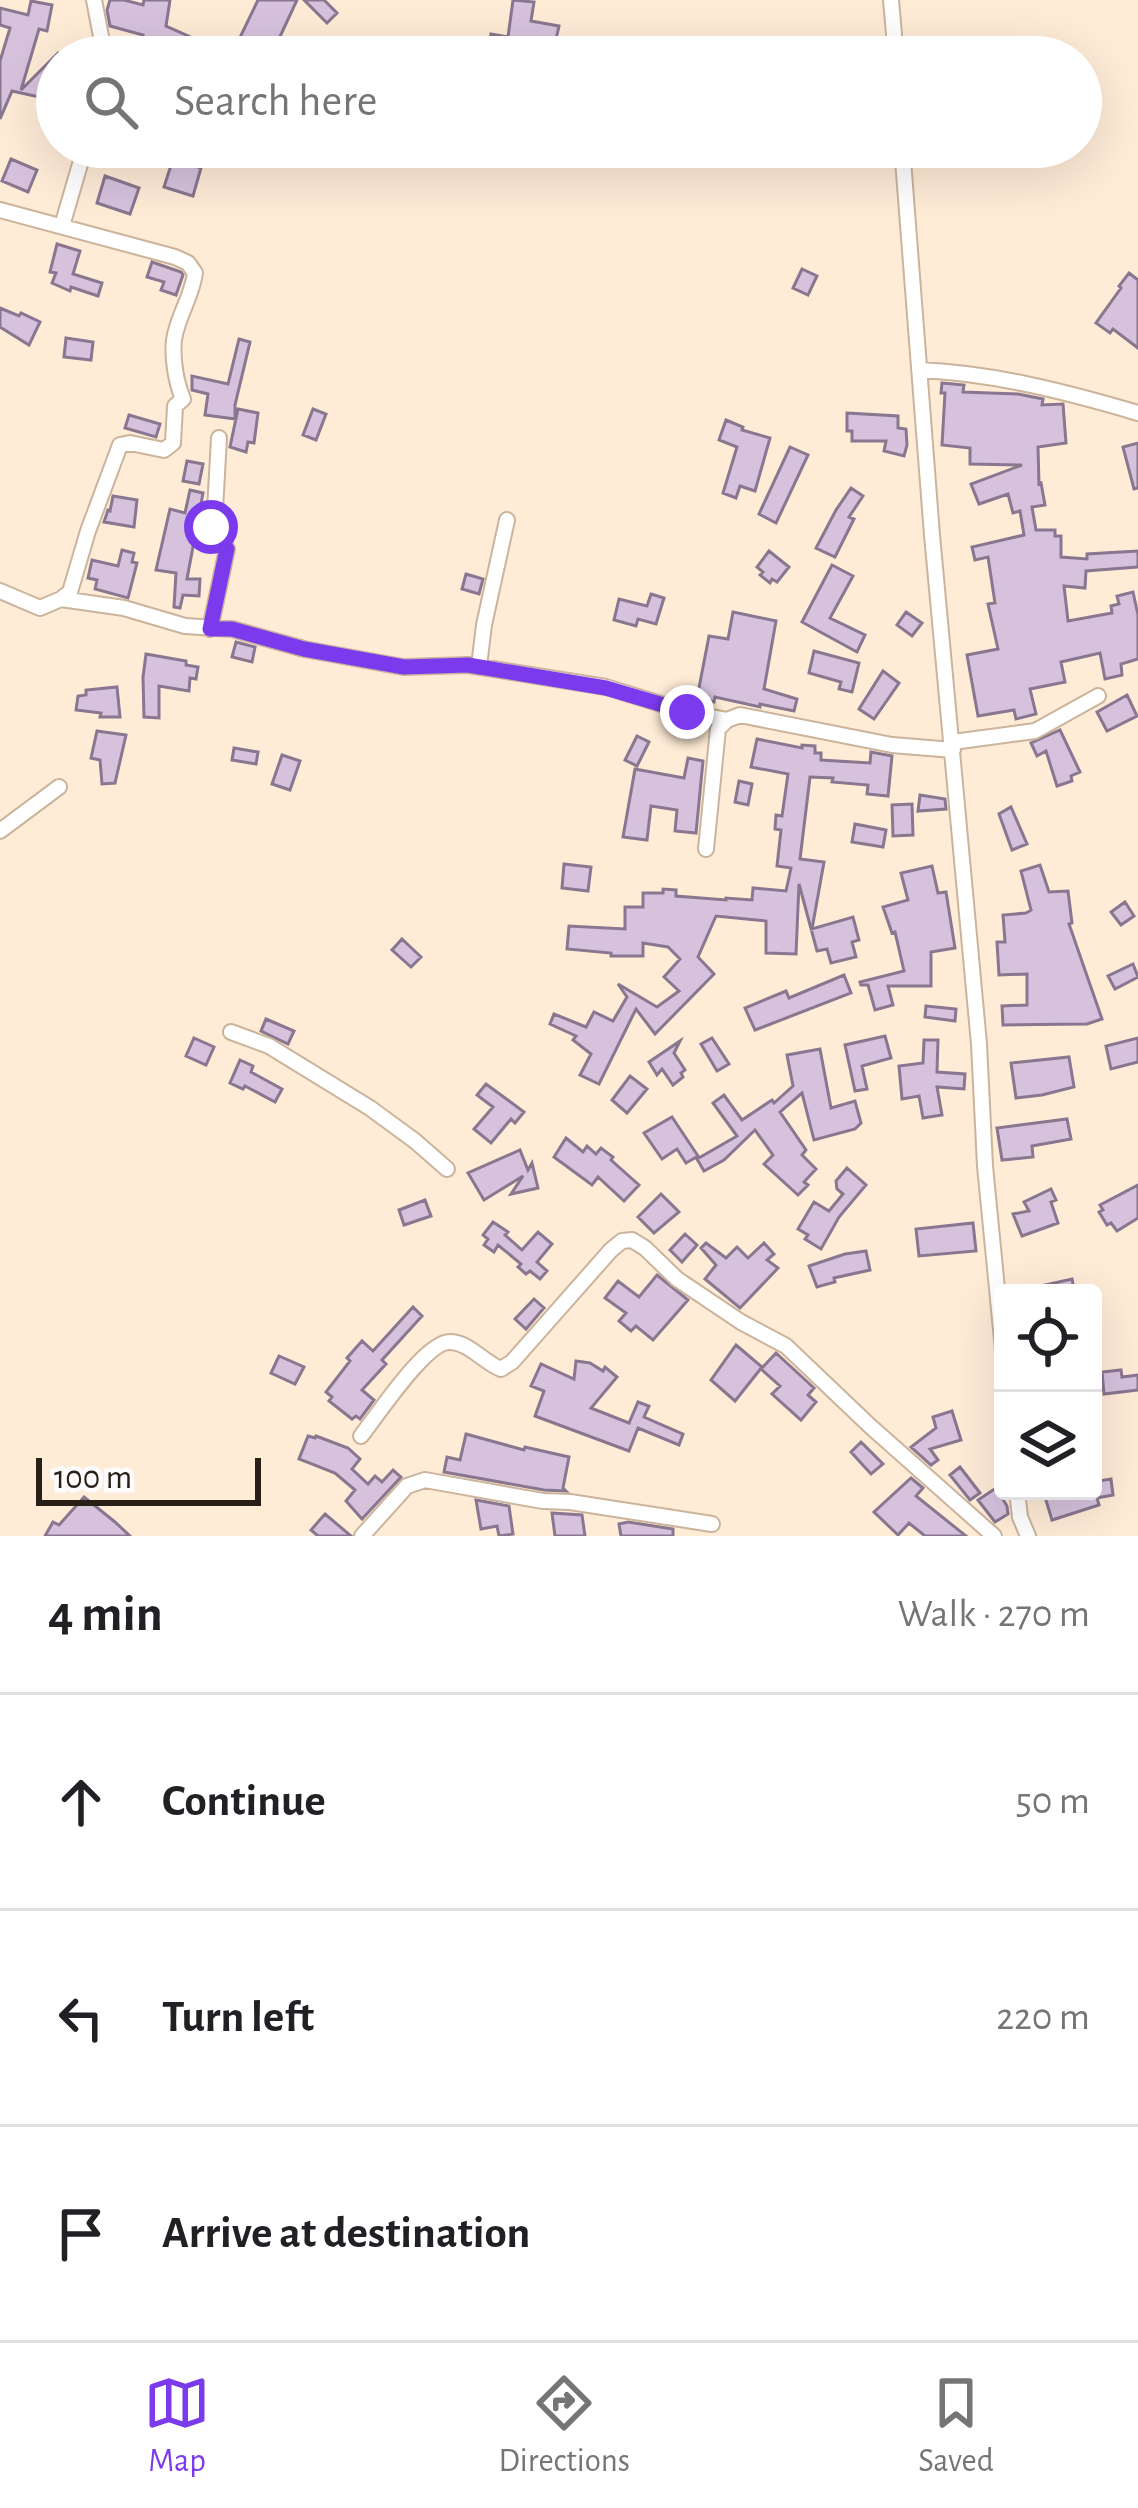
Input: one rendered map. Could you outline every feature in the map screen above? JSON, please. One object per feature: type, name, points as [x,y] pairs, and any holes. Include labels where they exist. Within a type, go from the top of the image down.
[{"type":"street","points":[[94,0],[101,36]]},
{"type":"street","points":[[891,0],[894,36]]},
{"type":"street","points":[[62,226],[79,168]]},
{"type":"street","points":[[904,168],[997,1284]]},
{"type":"street","points":[[0,210],[176,256],[195,273],[174,338],[177,384],[183,399],[176,406],[173,443],[164,450],[120,445],[70,592],[40,608],[0,591]]},
{"type":"street","points":[[919,370],[962,371],[1138,413]]},
{"type":"street","points":[[210,629],[227,549],[211,527],[219,438]]},
{"type":"street","points":[[479,666],[507,520]]},
{"type":"street","points":[[61,599],[124,608],[184,626],[232,629],[304,649],[404,667],[479,666],[606,688],[728,720]]},
{"type":"street","points":[[706,849],[718,729],[740,715],[892,745],[953,746],[1035,731],[1098,696]]},
{"type":"street","points":[[0,831],[59,787]]},
{"type":"street","points":[[231,1032],[268,1046],[370,1108],[447,1169]]},
{"type":"street","points":[[361,1436],[414,1366],[439,1343],[455,1342],[501,1369],[611,1250],[632,1240],[676,1280],[786,1346],[994,1536]]},
{"type":"street","points":[[362,1536],[407,1486],[425,1480],[712,1523]]},
{"type":"street","points":[[1018,1500],[1028,1536]]},
{"type":"building","points":[[110,0],[143,5],[144,0],[170,0],[166,26],[188,36],[143,36],[110,26]]},
{"type":"building","points":[[258,0],[297,0],[280,36],[241,36]]},
{"type":"building","points":[[304,0],[324,0],[337,13],[327,23]]},
{"type":"building","points":[[513,0],[534,2],[531,21],[559,26],[557,36],[508,36]]},
{"type":"building","points":[[31,1],[52,5],[47,31],[39,29],[36,36],[21,90],[36,75],[36,96],[12,91],[0,119],[0,61],[10,28],[0,25],[0,8],[28,15]]},
{"type":"building","points":[[11,159],[37,170],[28,192],[2,181]]},
{"type":"building","points":[[170,168],[201,168],[193,196],[164,187]]},
{"type":"building","points":[[105,176],[139,188],[130,214],[97,203]]},
{"type":"building","points":[[57,244],[80,251],[73,274],[102,283],[98,296],[52,283]]},
{"type":"building","points":[[152,262],[181,272],[176,295],[161,290],[164,282],[147,277]]},
{"type":"building","points":[[802,269],[817,276],[808,295],[793,288]]},
{"type":"building","points":[[1129,273],[1138,280],[1138,348],[1096,323]]},
{"type":"building","points":[[0,308],[40,322],[29,345],[0,327]]},
{"type":"building","points":[[66,338],[93,342],[91,360],[64,357]]},
{"type":"building","points":[[239,339],[250,342],[235,419],[205,415],[208,394],[192,390],[192,376],[228,384]]},
{"type":"building","points":[[942,383],[964,385],[963,392],[1018,394],[1043,399],[1042,405],[1063,404],[1066,443],[1038,447],[1045,505],[1032,507],[1036,530],[1055,530],[1055,536],[1061,536],[1061,557],[1087,559],[1087,554],[1138,551],[1138,567],[1086,571],[1085,588],[1064,586],[1068,621],[1112,613],[1111,606],[1119,604],[1117,596],[1133,592],[1138,659],[1121,664],[1122,675],[1105,679],[1100,653],[1061,662],[1065,682],[1030,689],[1036,714],[1016,719],[1014,710],[978,716],[967,655],[998,649],[988,604],[995,603],[988,557],[975,560],[972,547],[1024,535],[1020,511],[1013,513],[1008,494],[979,504],[971,484],[1022,465],[970,464],[970,448],[942,445]]},
{"type":"building","points":[[238,409],[258,413],[254,443],[248,442],[246,452],[230,447]]},
{"type":"building","points":[[313,409],[326,414],[316,440],[303,435]]},
{"type":"building","points":[[847,413],[898,416],[898,428],[906,429],[904,456],[884,451],[886,441],[852,441]]},
{"type":"building","points":[[129,415],[160,424],[156,437],[125,428]]},
{"type":"building","points":[[726,420],[770,438],[755,491],[740,486],[736,498],[723,493],[737,447],[719,440]]},
{"type":"building","points":[[1138,443],[1138,488],[1134,489],[1123,447]]},
{"type":"building","points":[[790,447],[808,455],[776,523],[759,514]]},
{"type":"building","points":[[187,461],[203,464],[199,484],[183,481]]},
{"type":"building","points":[[851,488],[863,496],[849,517],[854,519],[835,557],[816,548]]},
{"type":"building","points":[[190,490],[203,493],[187,579],[200,579],[199,596],[183,595],[180,608],[174,607],[176,573],[156,570],[170,509],[185,513]]},
{"type":"building","points":[[113,496],[137,500],[134,527],[104,522]]},
{"type":"building","points":[[122,550],[134,553],[132,562],[137,563],[128,598],[95,589],[97,580],[88,578],[92,560],[118,566]]},
{"type":"building","points":[[769,551],[789,567],[777,582],[772,579],[770,583],[757,567]]},
{"type":"building","points":[[832,565],[853,576],[830,618],[865,635],[857,652],[802,622]]},
{"type":"building","points":[[466,574],[483,579],[479,594],[462,589]]},
{"type":"building","points":[[651,594],[664,598],[656,624],[638,619],[636,626],[614,620],[619,599],[647,606]]},
{"type":"building","points":[[733,612],[776,621],[764,689],[797,699],[794,711],[697,698],[709,636],[728,639]]},
{"type":"building","points":[[906,612],[922,623],[912,636],[897,625]]},
{"type":"building","points":[[236,642],[255,647],[252,662],[232,657]]},
{"type":"building","points":[[814,651],[859,663],[852,692],[839,689],[841,682],[809,673]]},
{"type":"building","points":[[146,654],[198,667],[196,679],[190,678],[189,691],[159,686],[159,718],[144,717]]},
{"type":"building","points":[[883,671],[899,683],[874,719],[859,709]]},
{"type":"building","points":[[117,687],[120,717],[76,710],[78,696],[86,695],[86,690]]},
{"type":"building","points":[[1127,695],[1137,716],[1107,731],[1097,712]]},
{"type":"building","points":[[1060,730],[1080,772],[1057,786],[1046,751],[1037,756],[1031,743]]},
{"type":"building","points":[[97,731],[126,735],[115,783],[102,784],[100,760],[91,758]]},
{"type":"building","points":[[637,736],[649,742],[637,766],[625,760]]},
{"type":"building","points":[[757,739],[815,746],[821,760],[870,763],[871,752],[892,756],[888,796],[867,794],[868,785],[810,777],[800,859],[824,862],[812,929],[853,917],[859,940],[852,942],[856,957],[831,963],[827,949],[817,951],[799,884],[796,954],[766,953],[766,921],[716,916],[698,957],[714,974],[655,1034],[636,1009],[599,1084],[580,1075],[591,1054],[573,1040],[576,1036],[550,1024],[554,1014],[586,1027],[594,1012],[613,1021],[627,997],[618,984],[657,1007],[679,991],[664,977],[680,959],[668,947],[643,943],[643,956],[567,949],[569,926],[625,929],[625,907],[643,907],[643,893],[663,893],[663,889],[676,890],[676,896],[726,900],[752,900],[753,888],[786,891],[791,868],[777,866],[781,830],[775,829],[776,815],[782,816],[788,774],[751,767]]},
{"type":"building","points":[[234,748],[258,752],[256,764],[232,760]]},
{"type":"building","points":[[282,755],[300,761],[290,790],[272,784]]},
{"type":"building","points":[[688,758],[703,761],[696,833],[675,831],[677,810],[651,806],[647,840],[623,837],[635,769],[684,778]]},
{"type":"building","points":[[739,781],[752,784],[748,805],[735,802]]},
{"type":"building","points":[[920,795],[945,799],[946,809],[918,811]]},
{"type":"building","points":[[912,804],[913,835],[893,836],[892,805]]},
{"type":"building","points":[[1011,807],[1027,844],[1012,850],[999,814]]},
{"type":"building","points":[[855,824],[886,830],[883,847],[852,842]]},
{"type":"building","points":[[564,864],[591,867],[588,891],[562,888]]},
{"type":"building","points":[[1040,865],[1049,892],[1068,891],[1069,924],[1102,1019],[1087,1024],[1003,1025],[1002,1006],[1027,1005],[1027,974],[999,975],[997,942],[1005,942],[1003,915],[1031,910],[1021,871]]},
{"type":"building","points":[[932,866],[938,893],[946,892],[955,948],[931,952],[931,986],[888,986],[893,1005],[875,1010],[868,985],[860,982],[904,971],[895,932],[883,907],[908,900],[901,873]]},
{"type":"building","points":[[1125,902],[1134,916],[1121,925],[1111,912]]},
{"type":"building","points":[[402,939],[421,957],[411,967],[392,950]]},
{"type":"building","points":[[1133,964],[1138,977],[1115,989],[1108,976]]},
{"type":"building","points":[[844,975],[851,993],[755,1030],[745,1008],[786,991],[789,998]]},
{"type":"building","points":[[926,1006],[956,1009],[955,1021],[925,1017]]},
{"type":"building","points":[[266,1019],[294,1031],[288,1044],[261,1031]]},
{"type":"building","points":[[885,1036],[891,1058],[862,1066],[867,1089],[855,1091],[845,1045]]},
{"type":"building","points":[[194,1038],[214,1047],[206,1065],[186,1056]]},
{"type":"building","points":[[712,1038],[729,1064],[717,1071],[701,1044]]},
{"type":"building","points":[[1138,1038],[1138,1062],[1111,1069],[1106,1046]]},
{"type":"building","points":[[924,1040],[938,1040],[937,1072],[965,1074],[964,1089],[937,1087],[942,1115],[923,1118],[919,1096],[902,1099],[899,1066],[923,1063]]},
{"type":"building","points":[[680,1041],[674,1053],[685,1070],[673,1085],[662,1069],[657,1075],[649,1062]]},
{"type":"building","points":[[820,1049],[831,1108],[855,1101],[861,1123],[855,1129],[814,1140],[802,1093],[780,1112],[806,1150],[802,1155],[816,1169],[804,1182],[808,1185],[798,1195],[764,1164],[773,1155],[755,1130],[724,1160],[704,1171],[697,1159],[737,1136],[713,1103],[724,1095],[742,1120],[774,1103],[793,1086],[787,1055]]},
{"type":"building","points":[[1069,1057],[1074,1087],[1016,1098],[1011,1063]]},
{"type":"building","points":[[240,1060],[253,1066],[251,1072],[282,1089],[275,1102],[230,1083]]},
{"type":"building","points":[[630,1076],[647,1089],[627,1113],[612,1100]]},
{"type":"building","points":[[486,1084],[524,1112],[515,1123],[511,1119],[491,1143],[474,1129],[493,1107],[477,1095]]},
{"type":"building","points":[[672,1117],[698,1156],[686,1163],[677,1149],[662,1159],[644,1133]]},
{"type":"building","points":[[1067,1119],[1071,1139],[1032,1146],[1033,1157],[1002,1160],[997,1128]]},
{"type":"building","points":[[566,1138],[583,1152],[587,1146],[596,1154],[601,1148],[639,1185],[624,1201],[598,1177],[592,1185],[554,1157]]},
{"type":"building","points":[[520,1150],[528,1170],[532,1163],[538,1188],[511,1194],[523,1176],[484,1200],[468,1173]]},
{"type":"building","points":[[847,1168],[866,1185],[839,1217],[821,1249],[798,1229],[814,1202],[829,1211],[843,1194],[836,1181]]},
{"type":"building","points":[[1138,1185],[1138,1218],[1117,1231],[1111,1223],[1107,1225],[1100,1205]]},
{"type":"building","points":[[1051,1189],[1058,1223],[1022,1236],[1013,1214],[1029,1211],[1024,1202]]},
{"type":"building","points":[[661,1194],[679,1212],[654,1233],[638,1217]]},
{"type":"building","points":[[425,1200],[431,1216],[404,1225],[399,1210]]},
{"type":"building","points":[[493,1222],[522,1250],[538,1232],[552,1244],[537,1262],[547,1271],[540,1279],[530,1271],[526,1274],[498,1245],[494,1252],[484,1245],[488,1239],[483,1235]]},
{"type":"building","points":[[973,1223],[976,1251],[919,1256],[916,1229]]},
{"type":"building","points":[[685,1234],[697,1245],[682,1262],[670,1250]]},
{"type":"building","points":[[706,1243],[726,1258],[737,1247],[748,1258],[764,1243],[774,1254],[767,1260],[778,1268],[740,1308],[705,1279],[716,1265],[701,1248]]},
{"type":"building","points":[[866,1251],[870,1270],[817,1287],[809,1266]]},
{"type":"building","points":[[657,1275],[688,1300],[653,1340],[636,1326],[631,1331],[619,1321],[626,1313],[605,1298],[618,1281],[639,1297]]},
{"type":"building","points":[[534,1299],[544,1308],[526,1329],[515,1319]]},
{"type":"building","points":[[413,1307],[422,1316],[382,1360],[386,1364],[362,1390],[374,1400],[360,1419],[352,1419],[329,1401],[332,1397],[326,1392],[362,1341],[373,1351]]},
{"type":"building","points":[[736,1345],[762,1367],[735,1401],[711,1380]]},
{"type":"building","points":[[776,1353],[814,1388],[808,1395],[816,1402],[801,1420],[772,1394],[780,1386],[761,1369]]},
{"type":"building","points":[[279,1356],[304,1367],[295,1384],[271,1373]]},
{"type":"building","points":[[576,1361],[603,1371],[605,1367],[617,1377],[591,1408],[629,1423],[638,1402],[649,1406],[644,1417],[683,1434],[679,1445],[638,1428],[629,1451],[535,1416],[544,1391],[531,1386],[541,1364],[574,1379]]},
{"type":"building","points":[[1102,1372],[1138,1375],[1138,1390],[1104,1394]]},
{"type":"building","points":[[952,1411],[961,1440],[930,1449],[938,1460],[931,1465],[911,1447],[936,1428],[933,1417]]},
{"type":"building","points":[[466,1434],[569,1457],[566,1491],[444,1472],[447,1457],[460,1460]]},
{"type":"building","points":[[308,1436],[348,1448],[360,1459],[352,1469],[368,1484],[375,1476],[382,1482],[393,1470],[401,1477],[362,1519],[346,1501],[355,1490],[335,1473],[299,1459]]},
{"type":"building","points":[[861,1442],[883,1464],[871,1474],[851,1452]]},
{"type":"building","points":[[960,1467],[980,1493],[970,1500],[950,1475]]},
{"type":"building","points":[[911,1478],[923,1488],[916,1496],[966,1536],[925,1536],[909,1523],[898,1535],[874,1512]]},
{"type":"building","points":[[1111,1479],[1113,1495],[1102,1497],[1102,1480]]},
{"type":"building","points":[[994,1489],[994,1500],[1003,1500],[1008,1514],[995,1522],[978,1500]]},
{"type":"building","points":[[84,1497],[130,1536],[45,1536],[53,1522],[59,1525]]},
{"type":"building","points":[[476,1500],[509,1506],[513,1534],[499,1536],[497,1526],[481,1529]]},
{"type":"building","points":[[1046,1500],[1098,1500],[1099,1505],[1052,1520]]},
{"type":"building","points":[[552,1513],[582,1515],[585,1536],[555,1536]]},
{"type":"building","points":[[325,1514],[351,1536],[318,1536],[311,1530]]},
{"type":"building","points":[[619,1524],[673,1529],[673,1536],[621,1536]]},
{"type":"route","points":[[211,527],[227,549],[210,629],[232,629],[304,649],[404,667],[468,665],[606,688],[687,712]]}]
